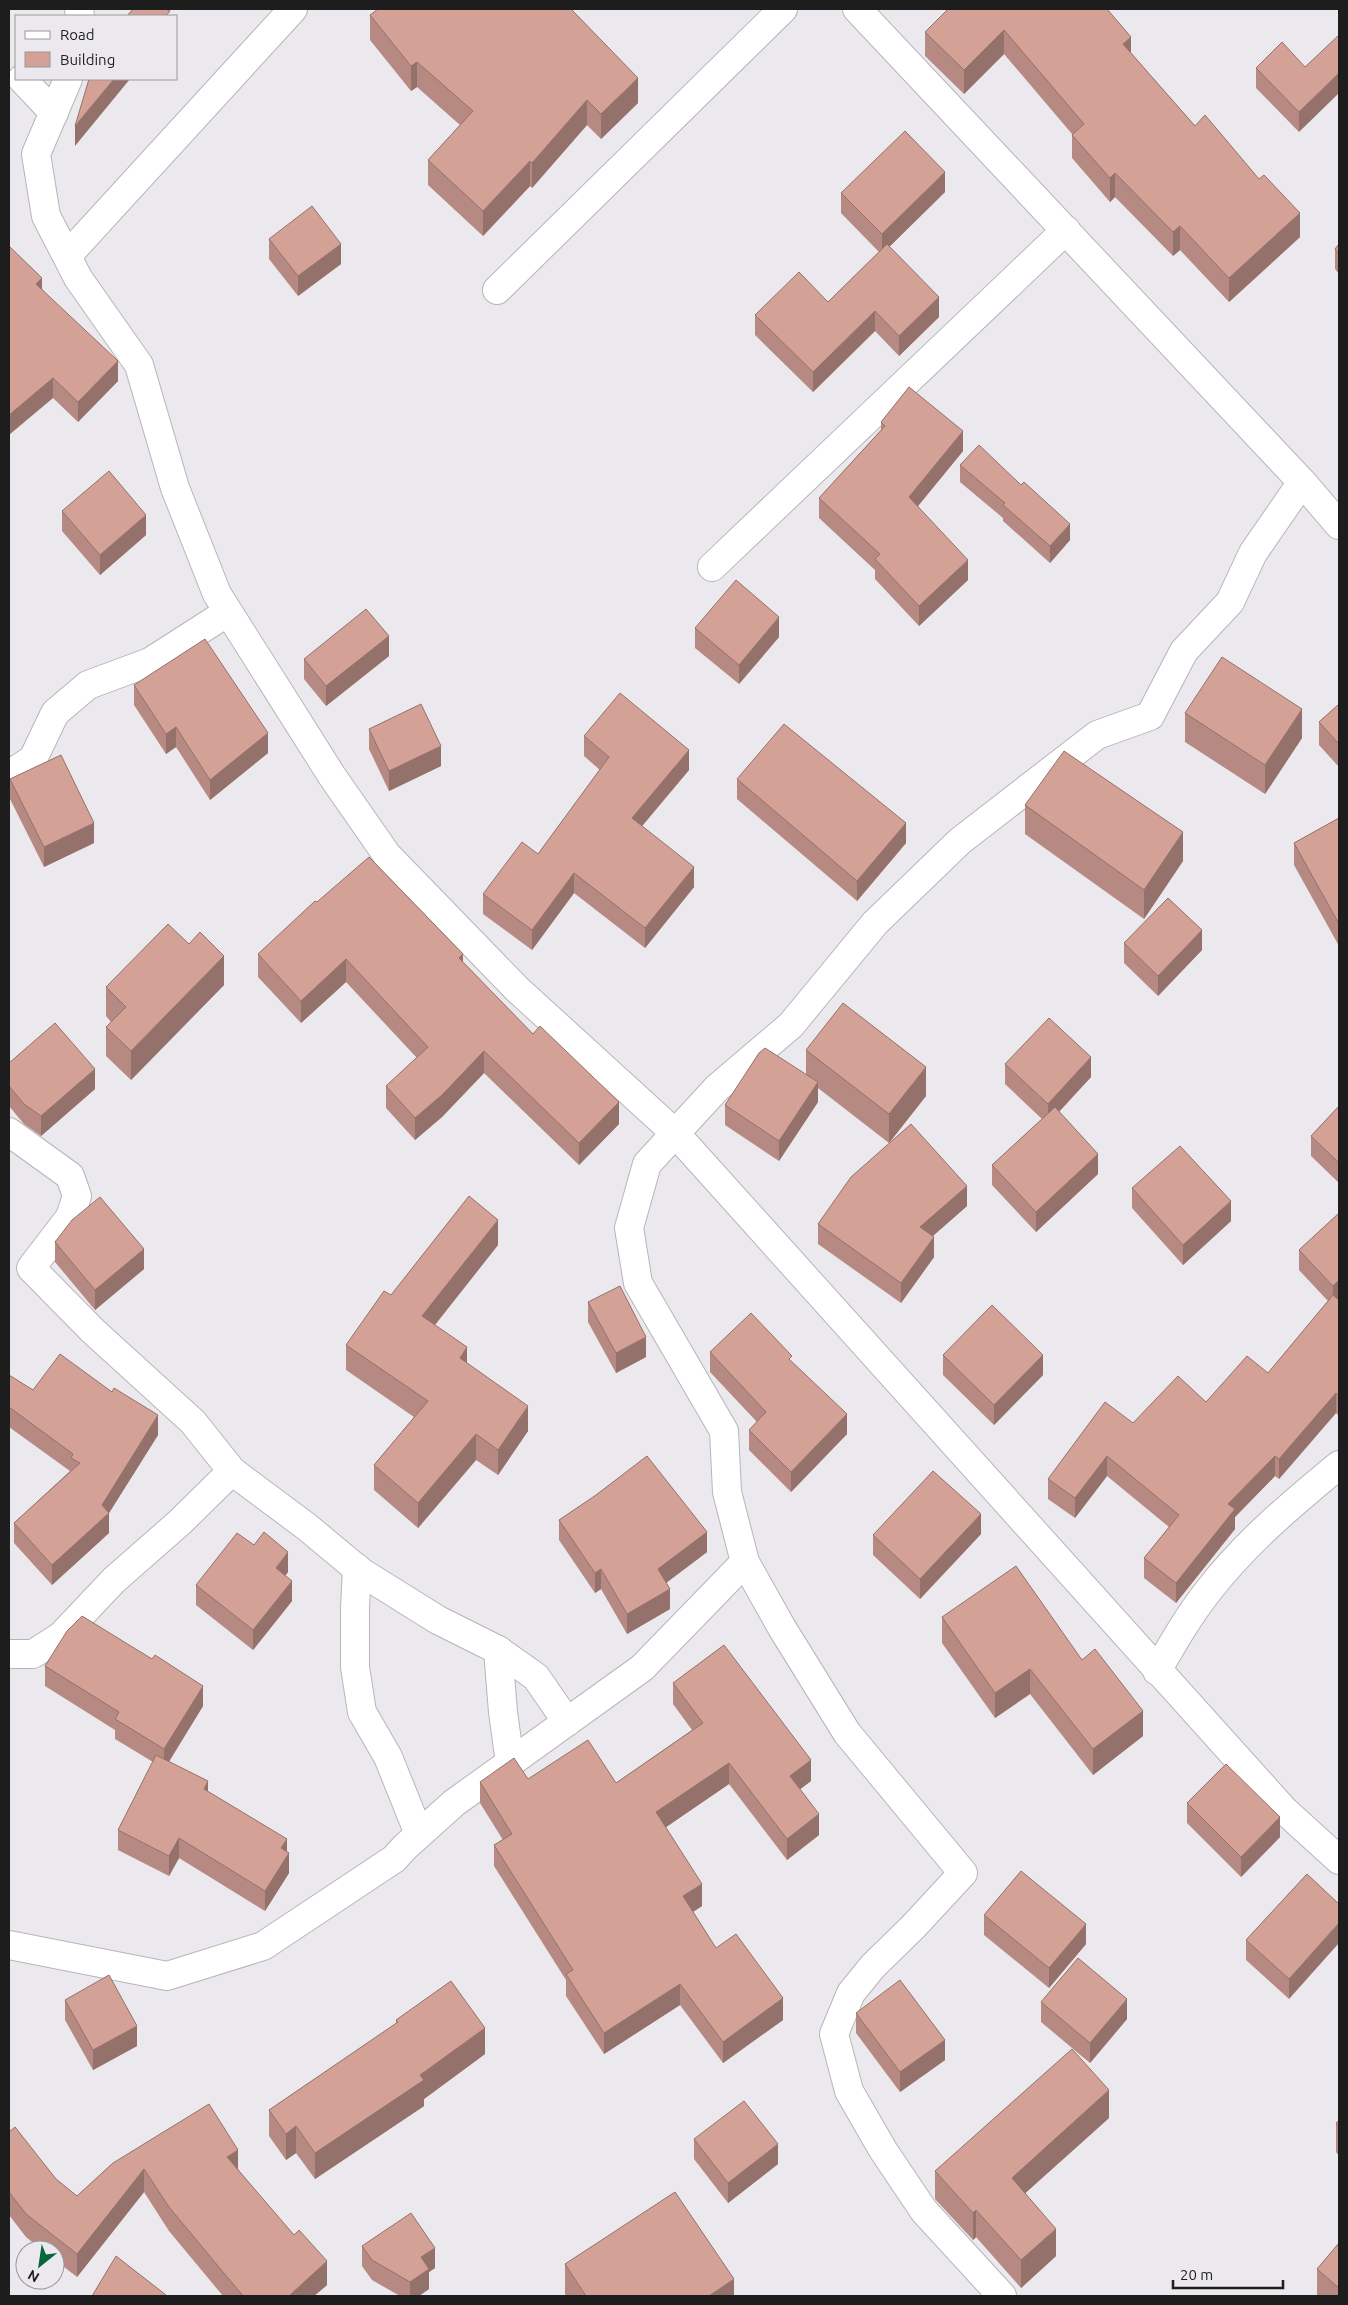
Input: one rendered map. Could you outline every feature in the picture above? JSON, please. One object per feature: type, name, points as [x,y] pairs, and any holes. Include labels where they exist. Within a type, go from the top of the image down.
[{"type":"street","points":[[67,256],[293,9]]},
{"type":"street","points":[[497,290],[783,9]]},
{"type":"street","points":[[857,9],[1302,482],[1339,525]]},
{"type":"street","points":[[23,80],[54,113]]},
{"type":"street","points":[[68,80],[36,154],[46,216],[78,278],[139,365],[175,488],[217,594],[332,776],[387,855],[517,989],[675,1133],[1157,1671],[1284,1810],[1339,1860]]},
{"type":"street","points":[[712,567],[1066,230]]},
{"type":"street","points":[[1002,2296],[924,2211],[883,2150],[849,2091],[834,2034],[851,1993],[873,1966],[913,1927],[963,1873],[847,1733],[782,1628],[745,1562],[727,1492],[724,1431],[638,1283],[629,1228],[647,1164],[717,1088],[791,1025],[875,923],[960,841],[1097,735],[1150,716],[1184,651],[1230,602],[1253,553],[1302,482]]},
{"type":"street","points":[[9,774],[33,759],[55,713],[88,686],[150,662],[228,612]]},
{"type":"street","points":[[9,1132],[70,1176],[77,1196],[70,1217],[31,1268],[93,1331],[194,1422],[232,1471],[307,1527],[357,1568],[438,1620],[498,1650],[536,1677],[567,1722]]},
{"type":"street","points":[[1157,1671],[1190,1616],[1244,1549],[1287,1508],[1339,1465]]},
{"type":"street","points":[[9,1654],[32,1654],[61,1636],[114,1580],[179,1523],[232,1471]]},
{"type":"street","points":[[9,1945],[167,1976],[263,1946],[394,1859],[454,1803],[642,1668],[745,1562]]},
{"type":"street","points":[[357,1568],[355,1667],[362,1712],[388,1757],[419,1834]]},
{"type":"street","points":[[498,1650],[503,1712],[510,1763]]},
{"type":"building","points":[[133,9],[166,9],[170,11],[167,15],[128,15]]},
{"type":"building","points":[[378,9],[571,9],[638,78],[601,114],[587,100],[532,163],[530,161],[483,211],[428,160],[473,111],[417,62],[411,66],[370,15]]},
{"type":"building","points":[[948,9],[1107,9],[1131,37],[1123,44],[1195,126],[1205,115],[1259,179],[1264,175],[1300,213],[1229,278],[1180,226],[1173,232],[1115,173],[1110,178],[1072,135],[1084,124],[1004,30],[964,70],[925,32]]},
{"type":"building","points":[[1339,35],[1339,73],[1299,112],[1256,68],[1282,42],[1305,67]]},
{"type":"building","points":[[89,80],[113,80],[75,126]]},
{"type":"building","points":[[905,131],[945,172],[882,234],[841,193]]},
{"type":"building","points":[[312,206],[341,244],[298,276],[269,239]]},
{"type":"building","points":[[887,244],[939,297],[899,336],[875,311],[813,372],[755,315],[799,272],[828,302]]},
{"type":"building","points":[[1339,244],[1339,254],[1335,249]]},
{"type":"building","points":[[9,246],[42,278],[36,284],[118,361],[78,402],[53,378],[9,415]]},
{"type":"building","points":[[909,387],[963,431],[909,497],[968,560],[919,606],[875,559],[880,554],[819,498],[885,426],[881,422]]},
{"type":"building","points":[[979,445],[1021,485],[1024,482],[1070,524],[1050,546],[1003,505],[1005,503],[960,465]]},
{"type":"building","points":[[109,471],[146,515],[100,555],[62,511]]},
{"type":"building","points":[[736,580],[779,617],[739,665],[695,628]]},
{"type":"building","points":[[366,609],[389,636],[326,686],[304,659]]},
{"type":"building","points":[[205,639],[268,733],[210,780],[176,727],[166,734],[134,685]]},
{"type":"building","points":[[1222,657],[1302,709],[1265,765],[1185,713]]},
{"type":"building","points":[[620,693],[689,750],[632,818],[694,867],[645,928],[574,873],[532,930],[483,894],[522,842],[538,854],[609,757],[584,736]]},
{"type":"building","points":[[421,704],[441,746],[389,771],[369,729]]},
{"type":"building","points":[[1339,704],[1339,744],[1319,722]]},
{"type":"building","points":[[784,724],[906,823],[857,881],[737,779]]},
{"type":"building","points":[[1064,751],[1183,832],[1144,890],[1025,805]]},
{"type":"building","points":[[61,755],[94,823],[44,847],[10,779]]},
{"type":"building","points":[[1339,818],[1339,924],[1294,843]]},
{"type":"building","points":[[369,857],[463,954],[459,958],[533,1034],[540,1026],[619,1102],[579,1143],[484,1051],[442,1095],[415,1118],[386,1086],[428,1047],[346,959],[301,1001],[258,954],[315,901],[317,902]]},
{"type":"building","points":[[1168,898],[1202,930],[1158,976],[1124,943]]},
{"type":"building","points":[[168,924],[189,944],[200,932],[224,956],[131,1051],[106,1027],[126,1007],[106,987]]},
{"type":"building","points":[[843,1003],[926,1067],[889,1114],[806,1050]]},
{"type":"building","points":[[1049,1018],[1091,1057],[1048,1104],[1005,1064]]},
{"type":"building","points":[[55,1023],[95,1069],[41,1116],[24,1104],[9,1086],[9,1063]]},
{"type":"building","points":[[765,1048],[818,1082],[779,1141],[725,1105],[759,1053]]},
{"type":"building","points":[[1339,1106],[1339,1163],[1311,1136]]},
{"type":"building","points":[[1055,1107],[1098,1154],[1036,1212],[992,1165]]},
{"type":"building","points":[[911,1124],[967,1186],[920,1227],[934,1237],[901,1283],[818,1224],[851,1177]]},
{"type":"building","points":[[1180,1146],[1231,1201],[1183,1245],[1132,1188]]},
{"type":"building","points":[[469,1196],[498,1220],[422,1316],[467,1347],[460,1358],[528,1406],[498,1450],[476,1434],[418,1503],[374,1465],[428,1401],[346,1345],[384,1291],[391,1295]]},
{"type":"building","points":[[100,1197],[144,1249],[95,1290],[55,1242],[72,1220]]},
{"type":"building","points":[[1339,1213],[1339,1280],[1333,1286],[1299,1250]]},
{"type":"building","points":[[620,1286],[646,1337],[616,1353],[588,1302]]},
{"type":"building","points":[[1333,1295],[1339,1300],[1339,1396],[1336,1393],[1279,1459],[1275,1456],[1228,1504],[1235,1509],[1176,1583],[1144,1558],[1179,1515],[1107,1456],[1075,1498],[1048,1479],[1105,1402],[1133,1423],[1178,1376],[1206,1402],[1247,1356],[1268,1373]]},
{"type":"building","points":[[992,1305],[1043,1355],[994,1405],[943,1355]]},
{"type":"building","points":[[751,1313],[792,1356],[789,1359],[847,1414],[791,1472],[749,1430],[766,1412],[710,1352]]},
{"type":"building","points":[[60,1354],[112,1392],[114,1388],[158,1415],[102,1505],[109,1513],[52,1565],[14,1523],[80,1463],[71,1458],[73,1454],[9,1407],[9,1375],[33,1390]]},
{"type":"building","points":[[647,1456],[707,1532],[658,1569],[670,1589],[627,1614],[601,1569],[595,1573],[559,1520],[596,1495]]},
{"type":"building","points":[[933,1471],[981,1514],[920,1579],[873,1535]]},
{"type":"building","points":[[264,1532],[288,1552],[276,1568],[292,1581],[253,1630],[196,1585],[237,1533],[254,1545]]},
{"type":"building","points":[[1016,1566],[1082,1660],[1095,1649],[1143,1711],[1093,1749],[1030,1669],[995,1693],[942,1617]]},
{"type":"building","points":[[82,1616],[152,1659],[155,1655],[203,1686],[164,1749],[115,1719],[119,1712],[45,1666],[67,1631]]},
{"type":"building","points":[[724,1645],[811,1760],[790,1776],[819,1814],[787,1839],[729,1763],[656,1812],[702,1884],[683,1896],[716,1948],[736,1934],[783,1998],[723,2042],[680,1984],[604,2033],[566,1974],[573,1970],[494,1845],[512,1834],[480,1782],[514,1758],[528,1779],[588,1740],[616,1783],[703,1723],[673,1683]]},
{"type":"building","points":[[156,1755],[208,1781],[204,1789],[287,1839],[281,1848],[289,1853],[265,1891],[179,1838],[169,1856],[118,1830]]},
{"type":"building","points":[[1226,1764],[1280,1817],[1241,1857],[1187,1803]]},
{"type":"building","points":[[1021,1871],[1086,1924],[1049,1968],[984,1915]]},
{"type":"building","points":[[1307,1874],[1339,1904],[1339,1923],[1289,1979],[1246,1940]]},
{"type":"building","points":[[1078,1958],[1127,1999],[1090,2043],[1041,2002]]},
{"type":"building","points":[[109,1975],[137,2026],[93,2050],[65,2000]]},
{"type":"building","points":[[900,1980],[945,2040],[900,2072],[856,2013]]},
{"type":"building","points":[[451,1981],[485,2028],[420,2075],[424,2080],[315,2153],[296,2126],[286,2134],[269,2110],[398,2022],[396,2020]]},
{"type":"building","points":[[1072,2049],[1109,2090],[1012,2178],[1056,2229],[1021,2260],[976,2210],[973,2213],[935,2171]]},
{"type":"building","points":[[744,2101],[778,2144],[728,2183],[694,2139]]},
{"type":"building","points":[[209,2104],[238,2150],[227,2157],[294,2235],[299,2230],[327,2261],[289,2296],[243,2296],[169,2207],[144,2169],[77,2254],[65,2245],[65,2240],[59,2240],[26,2214],[9,2192],[9,2132],[15,2127],[56,2179],[77,2196],[113,2163]]},
{"type":"building","points":[[675,2192],[734,2279],[709,2296],[586,2296],[565,2264]]},
{"type":"building","points":[[411,2213],[435,2248],[421,2257],[429,2269],[410,2282],[372,2260],[362,2246]]},
{"type":"building","points":[[1339,2243],[1339,2288],[1317,2269]]},
{"type":"building","points":[[116,2256],[166,2295],[92,2296]]}]
